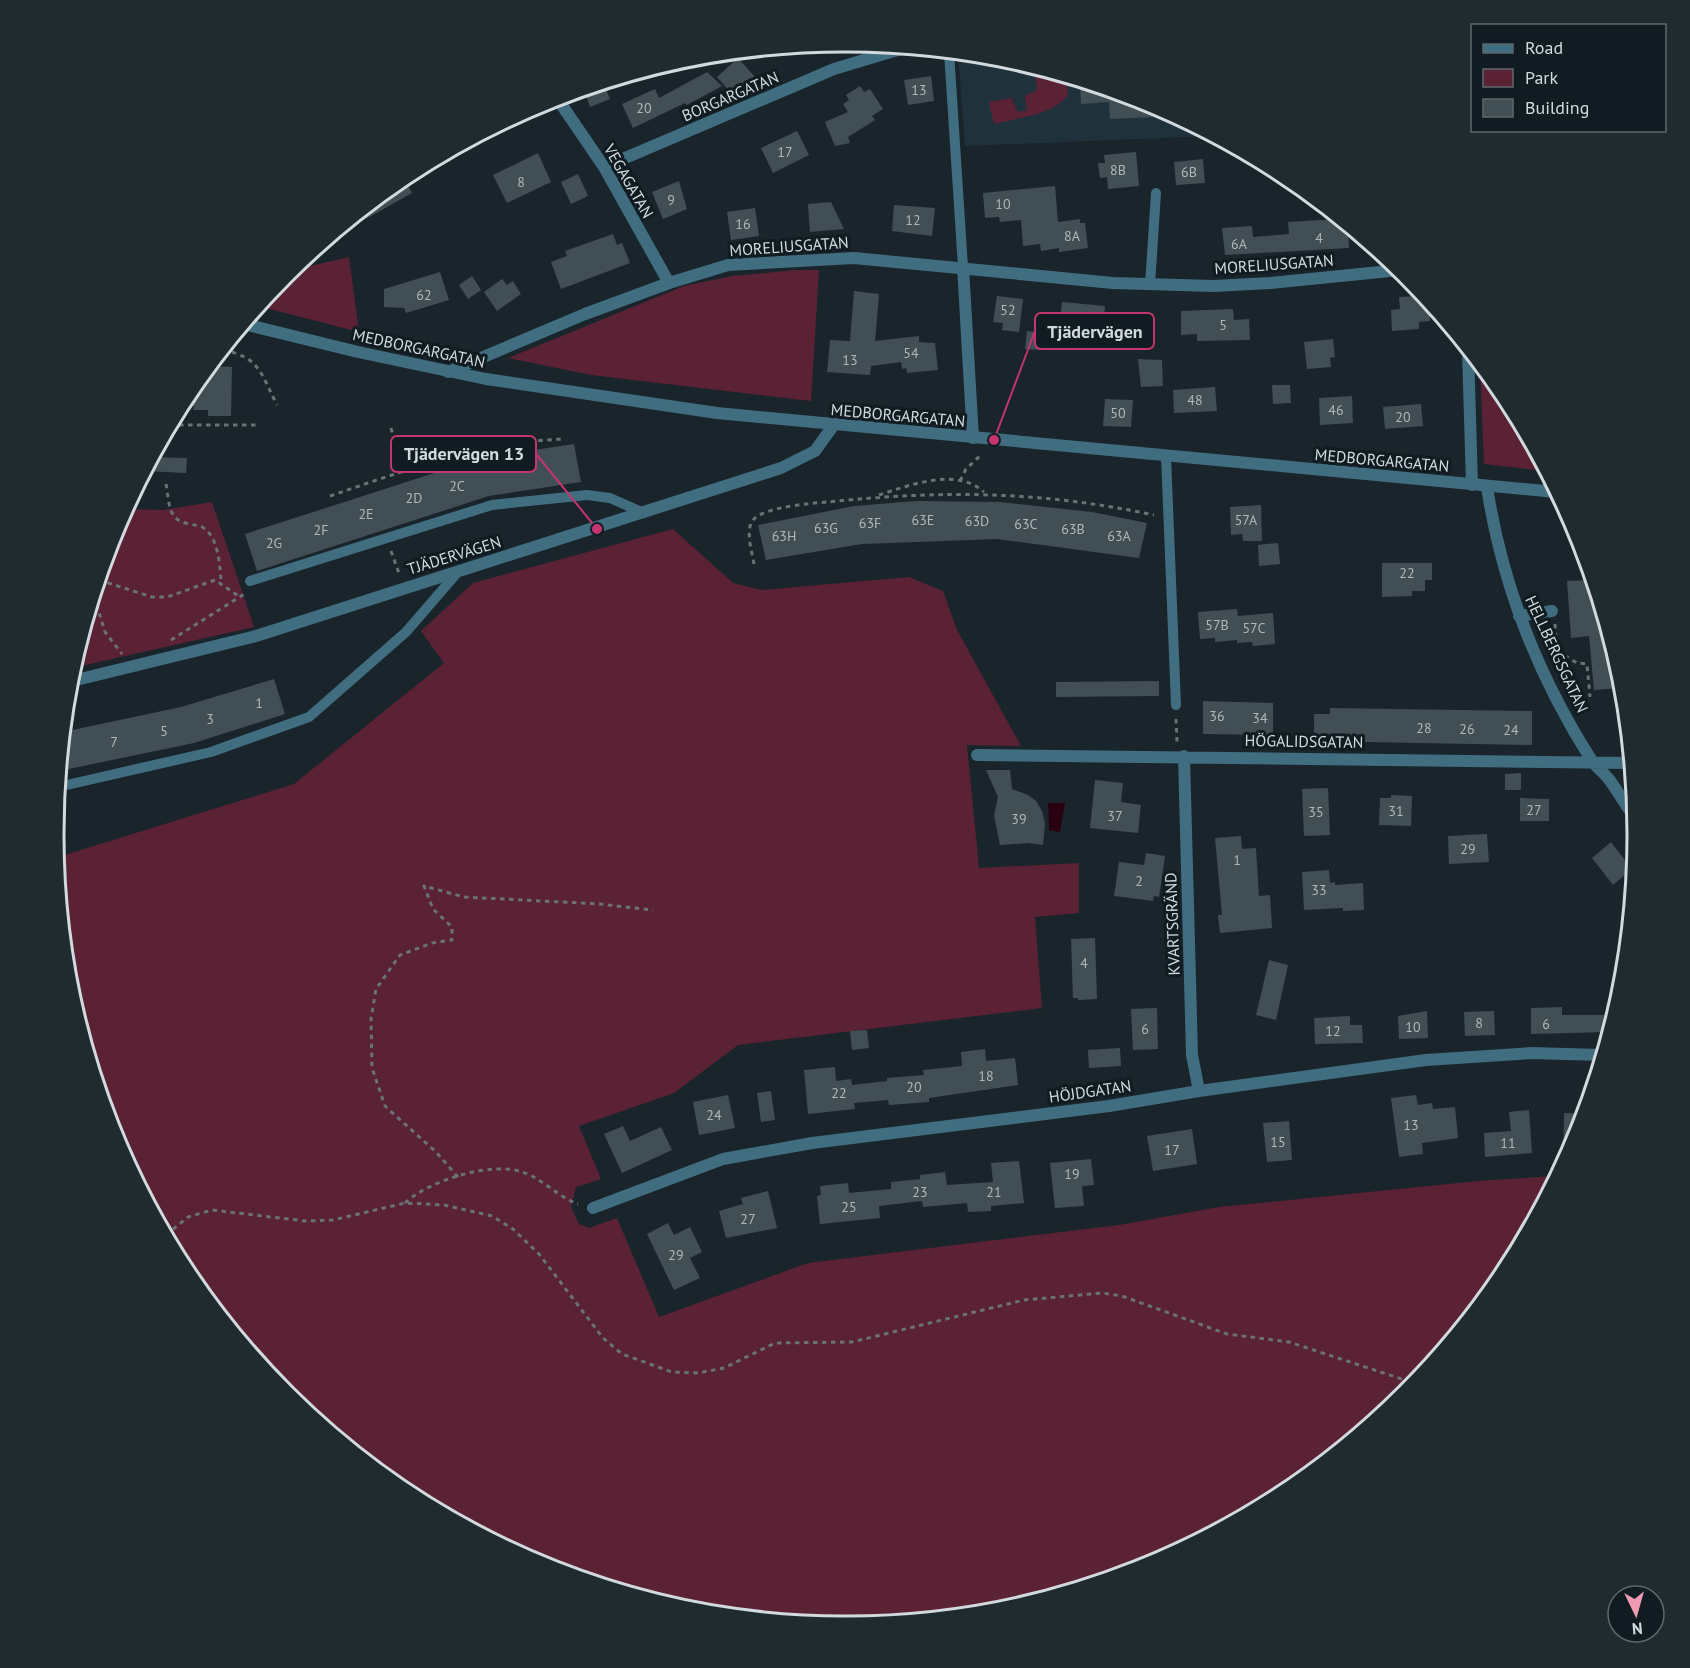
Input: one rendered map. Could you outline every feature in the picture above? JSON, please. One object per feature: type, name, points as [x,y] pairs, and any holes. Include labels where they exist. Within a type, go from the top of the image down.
[{"type":"street","name":"BORGARGATAN","points":[[604,167],[834,69],[885,54]]},
{"type":"street","name":"VEGAGATAN","points":[[562,106],[604,167],[669,283]]},
{"type":"street","name":"MORELIUSGATAN","points":[[448,372],[585,314],[669,283],[728,266],[854,258],[1150,285],[1270,283],[1387,271]]},
{"type":"street","points":[[963,267],[973,438]]},
{"type":"street","name":"MEDBORGARGATAN","points":[[251,326],[448,372],[717,413],[832,426],[1548,491]]},
{"type":"street","points":[[1468,363],[1472,485]]},
{"type":"street","name":"TJÄDERVÄGEN","points":[[79,680],[129,670],[256,636],[644,513],[804,459],[815,451],[832,426]]},
{"type":"street","name":"HELLBERGSGATAN","points":[[1487,487],[1498,552],[1519,616],[1558,698],[1594,763],[1626,805]]},
{"type":"street","points":[[1519,616],[1552,611]]},
{"type":"street","name":"HÖGALIDSGATAN","points":[[977,755],[1181,752],[1623,762]]},
{"type":"street","name":"KVARTSGRÄND","points":[[1181,752],[1192,1055],[1198,1091]]},
{"type":"street","name":"HÖJDGATAN","points":[[593,1208],[723,1159],[812,1143],[1109,1106],[1198,1091],[1426,1060],[1532,1053],[1594,1056]]},
{"type":"lane","points":[[949,59],[963,267]]},
{"type":"lane","points":[[1150,285],[1156,193]]},
{"type":"lane","points":[[1166,456],[1176,705]]},
{"type":"lane","points":[[250,581],[492,505],[587,495],[610,498],[644,513]]},
{"type":"lane","points":[[65,784],[211,752],[309,717],[406,632],[457,573]]},
{"type":"path","points":[[230,351],[240,353],[255,362],[277,405]]},
{"type":"path","points":[[180,424],[257,425]]},
{"type":"path","points":[[392,428],[402,471]]},
{"type":"path","points":[[330,496],[402,471],[483,449],[564,439]]},
{"type":"path","points":[[960,481],[966,469],[983,453]]},
{"type":"path","points":[[874,497],[919,482],[974,483],[985,493]]},
{"type":"path","points":[[166,484],[172,515],[180,521],[202,527],[212,539],[219,562],[221,582]]},
{"type":"path","points":[[754,564],[750,529],[759,515],[804,504],[874,497],[985,493],[1093,502],[1167,516]]},
{"type":"path","points":[[386,538],[404,588]]},
{"type":"path","points":[[106,581],[152,597],[167,597],[215,580],[221,582],[233,595],[240,597]]},
{"type":"path","points":[[166,642],[245,596],[250,581]]},
{"type":"path","points":[[98,607],[105,632],[126,659],[129,670]]},
{"type":"path","points":[[1552,611],[1555,619],[1555,647],[1576,663],[1587,664],[1590,697]]},
{"type":"path","points":[[1176,705],[1181,752]]},
{"type":"path","points":[[458,1177],[436,1152],[385,1106],[372,1068],[371,1018],[376,989],[400,956],[432,943],[452,940],[452,927],[433,909],[424,886],[464,897],[600,904],[653,910]]},
{"type":"path","points":[[405,1203],[417,1191],[458,1177],[497,1170],[522,1172],[576,1203],[593,1208]]},
{"type":"path","points":[[171,1231],[188,1217],[212,1210],[306,1221],[333,1220],[405,1203],[452,1206],[492,1216],[513,1229],[539,1254],[603,1338],[622,1354],[672,1372],[698,1373],[724,1368],[775,1343],[852,1342],[1024,1300],[1102,1293],[1122,1296],[1227,1334],[1289,1342],[1405,1380]]},
{"type":"shaded area","points":[[959,61],[1047,79],[1096,94],[1144,112],[1198,137],[965,146]]},
{"type":"shaded area","points":[[1048,803],[1065,803],[1060,832],[1049,830]]},
{"type":"green space","points":[[1036,76],[1067,85],[1068,95],[1061,102],[1044,111],[994,124],[989,102],[1011,98],[1018,112],[1027,110],[1025,96],[1037,90]]},
{"type":"green space","points":[[349,257],[359,332],[267,308],[308,267]]},
{"type":"green space","points":[[819,270],[811,401],[591,375],[508,358],[684,286],[732,276]]},
{"type":"green space","points":[[1481,380],[1522,443],[1536,470],[1484,464]]},
{"type":"green space","points":[[212,502],[254,627],[83,666],[105,583],[135,509],[163,510]]},
{"type":"green space","points":[[673,529],[733,583],[761,590],[909,577],[943,591],[957,630],[1021,746],[967,745],[979,868],[1079,863],[1079,913],[1035,917],[1042,1008],[738,1045],[674,1093],[579,1126],[601,1179],[576,1187],[571,1207],[579,1224],[589,1228],[617,1218],[659,1317],[808,1263],[1119,1225],[1219,1207],[1478,1181],[1548,1177],[1522,1225],[1495,1268],[1465,1310],[1398,1387],[1321,1454],[1279,1484],[1191,1535],[1144,1556],[1047,1589],[997,1600],[947,1609],[845,1616],[743,1609],[693,1600],[643,1589],[546,1556],[454,1511],[411,1484],[369,1454],[292,1387],[225,1310],[168,1225],[123,1133],[90,1036],[70,936],[64,855],[294,784],[444,663],[421,631],[473,583]]},
{"type":"building","points":[[735,60],[739,60],[755,77],[734,96],[717,77]]},
{"type":"building","points":[[707,72],[722,86],[687,105],[685,103],[633,128],[622,104],[655,89],[659,98]]},
{"type":"building","points":[[931,76],[934,101],[908,105],[904,80]]},
{"type":"building","points":[[860,86],[864,92],[870,89],[883,109],[872,116],[875,120],[848,137],[850,143],[835,146],[825,122],[848,112],[843,104],[849,100],[846,95]]},
{"type":"building","points":[[1080,89],[1155,117],[1110,119],[1109,102],[1081,104]]},
{"type":"building","points":[[606,90],[610,99],[590,107],[586,97]]},
{"type":"building","points":[[797,131],[809,155],[773,173],[761,148]]},
{"type":"building","points":[[1136,152],[1139,186],[1108,189],[1107,177],[1100,178],[1098,163],[1105,163],[1104,155]]},
{"type":"building","points":[[538,153],[551,182],[507,203],[493,175]]},
{"type":"building","points":[[1203,159],[1205,183],[1176,185],[1174,162]]},
{"type":"building","points":[[578,174],[588,196],[571,204],[561,182]]},
{"type":"building","points":[[679,181],[687,209],[663,219],[652,192]]},
{"type":"building","points":[[408,186],[412,193],[362,221],[369,214]]},
{"type":"building","points":[[1055,186],[1058,222],[1080,219],[1080,223],[1085,223],[1088,248],[1059,252],[1059,248],[1041,251],[1040,244],[1023,246],[1021,220],[1000,222],[999,217],[985,218],[983,193]]},
{"type":"building","points":[[831,202],[844,229],[810,232],[808,204]]},
{"type":"building","points":[[894,205],[935,208],[932,236],[892,231]]},
{"type":"building","points":[[755,208],[759,236],[731,240],[727,212]]},
{"type":"building","points":[[1328,220],[1348,237],[1349,248],[1225,255],[1222,228],[1252,226],[1253,237],[1289,234],[1288,222]]},
{"type":"building","points":[[613,234],[617,245],[622,243],[630,263],[561,289],[551,262],[567,256],[565,251]]},
{"type":"building","points":[[440,272],[449,300],[406,313],[404,308],[384,307],[384,289]]},
{"type":"building","points":[[472,276],[481,290],[468,299],[459,285]]},
{"type":"building","points":[[502,279],[507,285],[513,281],[521,294],[497,311],[484,292]]},
{"type":"building","points":[[854,291],[879,294],[875,341],[919,336],[919,342],[935,343],[938,370],[907,373],[906,368],[902,369],[901,362],[871,366],[870,375],[827,372],[830,340],[850,341]]},
{"type":"building","points":[[997,296],[1023,299],[1019,332],[1002,330],[1003,323],[993,322]]},
{"type":"building","points":[[1412,296],[1430,315],[1430,321],[1419,322],[1419,329],[1392,331],[1391,310],[1400,309],[1399,297]]},
{"type":"building","points":[[1062,302],[1105,306],[1103,333],[1059,329]]},
{"type":"building","points":[[1233,309],[1234,320],[1249,319],[1250,340],[1197,341],[1197,334],[1181,335],[1181,311]]},
{"type":"building","points":[[1027,331],[1043,333],[1041,350],[1025,349]]},
{"type":"building","points":[[1333,339],[1335,357],[1330,358],[1331,367],[1307,369],[1304,342]]},
{"type":"building","points":[[1138,359],[1162,360],[1163,386],[1141,387]]},
{"type":"building","points":[[219,366],[232,367],[231,416],[208,416],[208,410],[193,410],[194,406],[191,406]]},
{"type":"building","points":[[1272,385],[1290,385],[1291,403],[1273,404]]},
{"type":"building","points":[[1215,387],[1217,411],[1174,413],[1173,390]]},
{"type":"building","points":[[1352,396],[1353,423],[1320,425],[1319,398]]},
{"type":"building","points":[[1105,399],[1133,400],[1131,427],[1103,426]]},
{"type":"building","points":[[1421,404],[1423,426],[1385,429],[1383,407]]},
{"type":"building","points":[[574,444],[581,482],[489,496],[257,571],[245,534],[481,458]]},
{"type":"building","points":[[160,457],[187,458],[186,473],[153,471]]},
{"type":"building","points":[[916,501],[1000,502],[1092,512],[1147,523],[1139,558],[997,539],[862,544],[766,560],[758,525],[854,506]]},
{"type":"building","points":[[1261,505],[1262,541],[1243,541],[1242,534],[1231,535],[1230,507]]},
{"type":"building","points":[[1278,543],[1280,564],[1259,566],[1258,545]]},
{"type":"building","points":[[1382,563],[1432,563],[1432,580],[1425,580],[1425,591],[1412,591],[1412,596],[1382,597]]},
{"type":"building","points":[[1584,580],[1600,632],[1612,689],[1594,690],[1589,636],[1571,638],[1567,581]]},
{"type":"building","points":[[1237,609],[1238,616],[1273,613],[1275,644],[1253,646],[1252,642],[1237,643],[1237,640],[1215,642],[1215,638],[1200,639],[1198,612]]},
{"type":"building","points":[[274,679],[285,714],[194,743],[66,769],[70,730],[181,707]]},
{"type":"building","points":[[1159,681],[1159,696],[1056,697],[1056,682]]},
{"type":"building","points":[[1203,701],[1273,703],[1273,735],[1203,734]]},
{"type":"building","points":[[1330,708],[1532,711],[1532,745],[1314,741],[1314,714],[1330,714]]},
{"type":"building","points":[[986,770],[1010,770],[1012,789],[1036,801],[1045,823],[1043,845],[1029,843],[1000,845],[994,815],[998,797]]},
{"type":"building","points":[[1521,773],[1521,790],[1505,790],[1505,774]]},
{"type":"building","points":[[1095,780],[1123,783],[1121,802],[1141,805],[1138,833],[1090,828]]},
{"type":"building","points":[[1328,788],[1330,835],[1304,836],[1302,789]]},
{"type":"building","points":[[1391,795],[1412,796],[1411,826],[1379,825],[1380,798],[1391,798]]},
{"type":"building","points":[[1520,798],[1549,799],[1549,821],[1520,821]]},
{"type":"building","points":[[1487,834],[1489,862],[1449,864],[1448,836]]},
{"type":"building","points":[[1241,836],[1242,849],[1256,848],[1259,896],[1270,895],[1272,928],[1220,933],[1218,915],[1222,915],[1215,838]]},
{"type":"building","points":[[1611,842],[1626,861],[1625,875],[1613,885],[1592,858]]},
{"type":"building","points":[[1146,853],[1165,856],[1159,897],[1154,896],[1153,901],[1114,896],[1119,862],[1144,865]]},
{"type":"building","points":[[1329,870],[1330,883],[1335,882],[1335,885],[1363,883],[1364,910],[1343,911],[1343,908],[1304,910],[1302,872]]},
{"type":"building","points":[[1095,938],[1097,999],[1078,1000],[1078,998],[1073,998],[1071,939]]},
{"type":"building","points":[[1269,960],[1288,965],[1276,1020],[1256,1015]]},
{"type":"building","points":[[1562,1007],[1562,1015],[1605,1015],[1601,1032],[1531,1034],[1531,1008]]},
{"type":"building","points":[[1157,1008],[1158,1049],[1133,1050],[1131,1009]]},
{"type":"building","points":[[1427,1011],[1428,1038],[1399,1039],[1398,1016]]},
{"type":"building","points":[[1494,1011],[1495,1035],[1465,1036],[1464,1012]]},
{"type":"building","points":[[1350,1016],[1350,1025],[1362,1025],[1363,1043],[1315,1044],[1314,1018]]},
{"type":"building","points":[[867,1030],[869,1048],[852,1050],[850,1031]]},
{"type":"building","points":[[1120,1048],[1121,1066],[1089,1068],[1088,1050]]},
{"type":"building","points":[[985,1049],[986,1061],[1015,1058],[1018,1085],[929,1098],[929,1102],[889,1105],[888,1100],[854,1103],[855,1109],[808,1114],[804,1070],[835,1067],[836,1081],[851,1079],[852,1085],[887,1081],[887,1078],[924,1075],[923,1070],[962,1066],[961,1052]]},
{"type":"building","points":[[771,1091],[775,1120],[761,1122],[757,1093]]},
{"type":"building","points":[[728,1095],[735,1128],[699,1135],[693,1102]]},
{"type":"building","points":[[1416,1095],[1418,1105],[1432,1103],[1433,1109],[1455,1107],[1458,1138],[1422,1143],[1423,1154],[1399,1157],[1391,1098]]},
{"type":"building","points":[[1529,1110],[1532,1153],[1485,1157],[1484,1133],[1511,1131],[1509,1112]]},
{"type":"building","points":[[1564,1113],[1574,1114],[1567,1133],[1563,1141]]},
{"type":"building","points":[[1289,1121],[1292,1160],[1267,1162],[1263,1123]]},
{"type":"building","points":[[623,1126],[630,1141],[661,1127],[672,1150],[622,1173],[604,1134]]},
{"type":"building","points":[[1192,1129],[1197,1164],[1153,1171],[1147,1136]]},
{"type":"building","points":[[1091,1159],[1094,1185],[1082,1186],[1084,1206],[1055,1208],[1050,1163]]},
{"type":"building","points":[[1019,1161],[1024,1203],[991,1206],[991,1211],[968,1212],[967,1203],[923,1207],[922,1201],[879,1206],[880,1218],[820,1224],[817,1196],[821,1195],[820,1186],[848,1183],[849,1193],[891,1189],[891,1182],[920,1179],[920,1175],[945,1172],[947,1185],[993,1182],[991,1163]]},
{"type":"building","points":[[768,1191],[777,1228],[726,1238],[719,1211],[743,1204],[741,1198]]},
{"type":"building","points":[[668,1223],[674,1235],[690,1227],[702,1252],[690,1258],[700,1278],[674,1290],[647,1234]]},
{"type":"place","name":"Tjädervägen","points":[[994,440]]},
{"type":"place","name":"Tjädervägen 13","points":[[597,529]]}]
